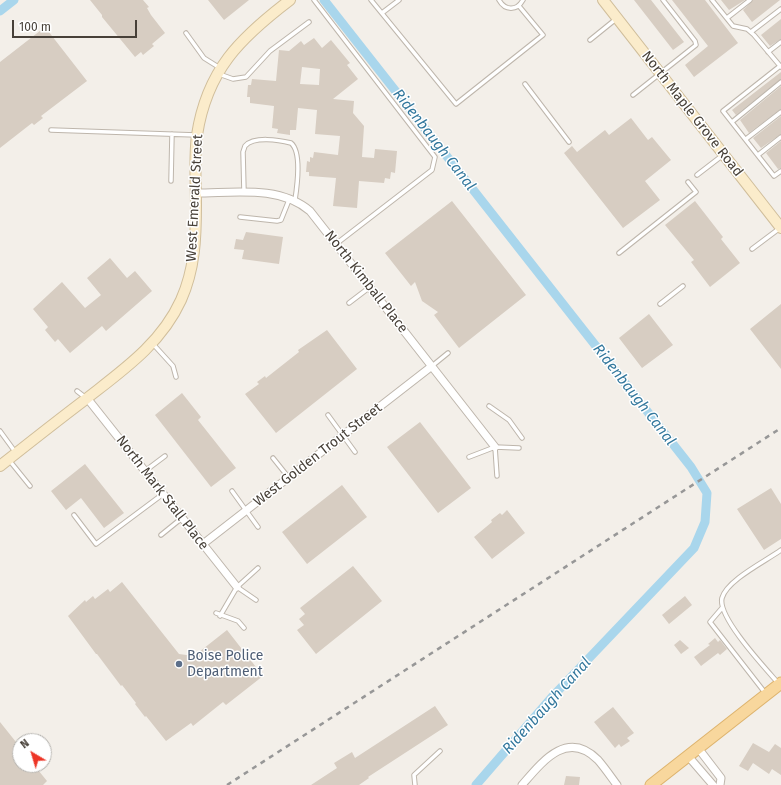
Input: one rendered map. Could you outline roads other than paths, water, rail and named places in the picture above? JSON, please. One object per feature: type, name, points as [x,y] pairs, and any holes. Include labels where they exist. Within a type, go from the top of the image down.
[{"type":"main road","name":"West Emerald Street","points":[[0,466],[128,366],[153,343],[171,319],[188,282],[195,247],[197,135],[203,108],[219,71],[240,41],[290,0]]},
{"type":"main road","name":"North Maple Grove Road","points":[[602,0],[781,228]]},
{"type":"main road","points":[[651,785],[780,684]]},
{"type":"street","name":"North Kimball Place","points":[[196,193],[270,193],[292,200],[310,211],[495,447]]},
{"type":"street","name":"West Golden Trout Street","points":[[203,544],[432,366]]},
{"type":"street","name":"North Mark Stall Place","points":[[87,398],[237,588]]},
{"type":"street","points":[[522,785],[544,759],[552,753],[568,748],[578,748],[588,752],[598,760],[617,785]]},
{"type":"street","points":[[698,748],[721,778],[720,785]]},
{"type":"street","points":[[688,756],[713,785]]},
{"type":"lane","points":[[314,0],[435,157],[432,170],[336,244]]},
{"type":"lane","points":[[371,0],[456,104],[543,35],[519,6]]},
{"type":"lane","points":[[382,13],[399,0]]},
{"type":"lane","points":[[499,0],[502,5],[510,9],[519,6],[523,0]]},
{"type":"lane","points":[[633,95],[696,45],[663,0]]},
{"type":"lane","points":[[712,0],[733,26],[751,32],[780,64],[723,110],[774,176],[781,171]]},
{"type":"lane","points":[[727,18],[750,0]]},
{"type":"lane","points":[[751,32],[781,9]]},
{"type":"lane","points":[[590,40],[617,18]]},
{"type":"lane","points":[[186,32],[204,58],[219,71],[233,79],[241,79],[246,77],[270,51],[309,22]]},
{"type":"lane","points":[[768,52],[781,42]]},
{"type":"lane","points":[[732,122],[781,82]]},
{"type":"lane","points":[[525,84],[570,142]]},
{"type":"lane","points":[[746,139],[781,112]]},
{"type":"lane","points":[[51,130],[197,135]]},
{"type":"lane","points":[[171,181],[172,134]]},
{"type":"lane","points":[[758,155],[781,137]]},
{"type":"lane","points":[[240,217],[277,222],[281,220],[297,189],[296,151],[291,143],[254,140],[245,146],[243,152],[244,193]]},
{"type":"lane","points":[[697,175],[724,154]]},
{"type":"lane","points":[[619,253],[696,192],[688,182]]},
{"type":"lane","points":[[752,249],[781,228]]},
{"type":"lane","points":[[660,304],[683,286]]},
{"type":"lane","points":[[350,303],[370,287]]},
{"type":"lane","points":[[153,343],[173,366],[176,377]]},
{"type":"lane","points":[[432,366],[448,353]]},
{"type":"lane","points":[[78,391],[87,398]]},
{"type":"lane","points":[[489,406],[509,420],[522,438]]},
{"type":"lane","points":[[328,415],[356,452]]},
{"type":"lane","points":[[0,431],[12,456],[30,486]]},
{"type":"lane","points":[[469,457],[495,447],[519,448]]},
{"type":"lane","points":[[495,447],[497,476]]},
{"type":"lane","points":[[145,471],[165,456]]},
{"type":"lane","points":[[273,458],[289,478]]},
{"type":"lane","points":[[232,491],[258,527]]},
{"type":"lane","points":[[74,515],[96,544],[164,494]]},
{"type":"lane","points":[[161,535],[182,518]]},
{"type":"lane","points":[[780,684],[736,632],[722,608],[722,599],[736,580],[781,550]]},
{"type":"lane","points":[[244,628],[238,621],[218,614],[237,588],[258,568]]},
{"type":"lane","points":[[237,588],[256,600]]},
{"type":"lane","points":[[722,608],[710,622],[767,694]]},
{"type":"lane","points":[[415,785],[414,775],[440,751]]},
{"type":"waterway","points":[[0,11],[14,0]]},
{"type":"waterway","name":"Ridenbaugh Canal","points":[[324,0],[691,467],[707,493],[705,522],[694,548],[553,696],[476,785]]},
{"type":"railway","points":[[227,785],[781,428]]},
{"type":"place","name":"Boise Police Department","points":[[179,664]]}]
